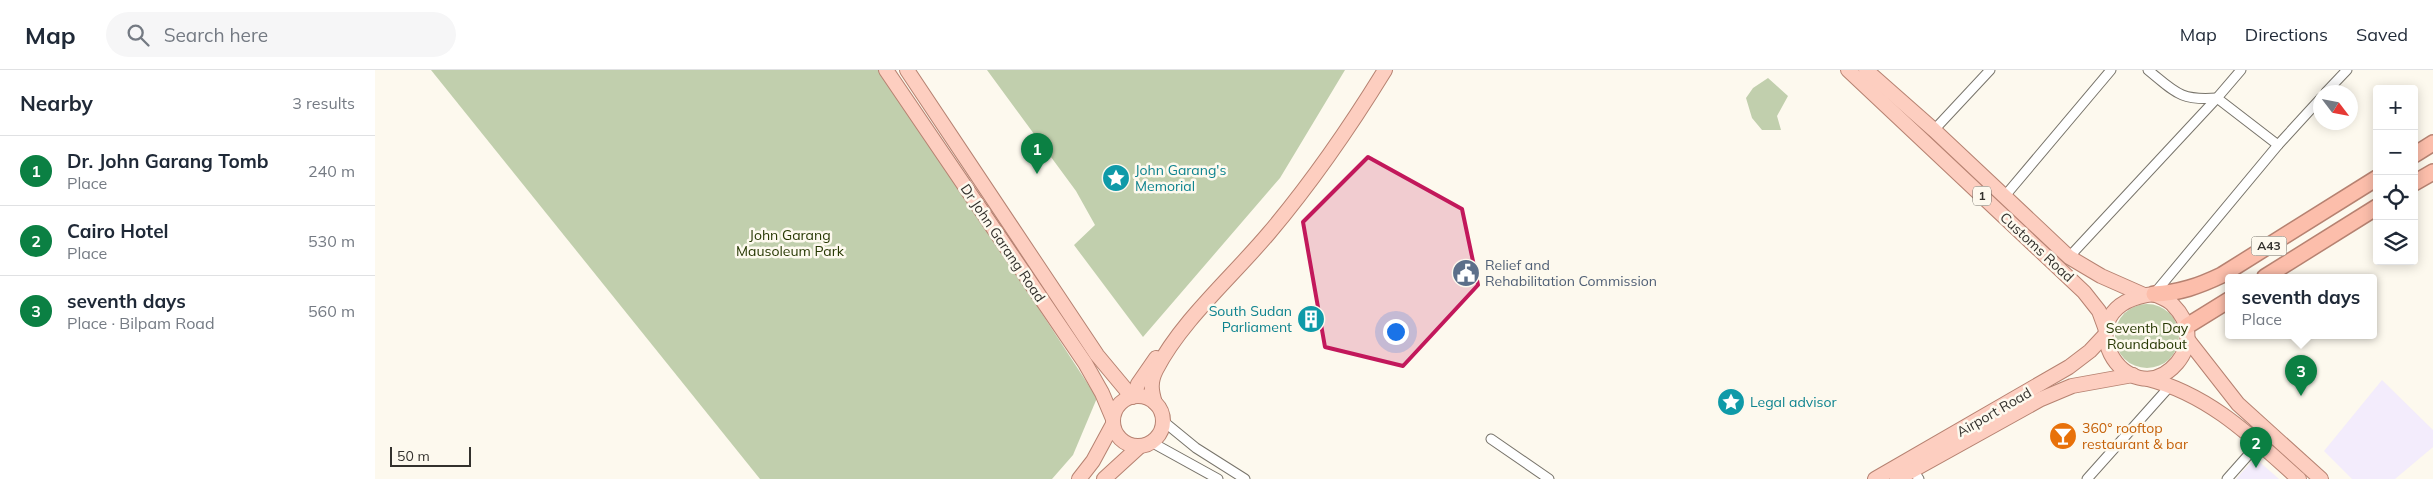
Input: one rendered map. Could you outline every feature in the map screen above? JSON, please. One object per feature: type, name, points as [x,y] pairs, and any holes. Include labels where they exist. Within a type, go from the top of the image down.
[{"type":"highway","points":[[2418,152],[2433,143]]},
{"type":"highway","points":[[2418,181],[2433,172]]},
{"type":"highway","name":"A43","points":[[2149,294],[2175,293],[2205,284],[2373,181]]},
{"type":"highway","name":"A43","points":[[2270,274],[2373,209]]},
{"type":"highway","points":[[2187,333],[2225,303]]},
{"type":"main road","name":"Dr John Garang Road","points":[[886,70],[1085,363],[1102,393],[1113,421]]},
{"type":"main road","name":"Dr John Garang Road","points":[[907,70],[1097,355],[1133,397]]},
{"type":"main road","points":[[1104,479],[1159,433],[1163,420],[1151,388],[1152,380],[1174,341],[1269,234],[1346,126],[1382,70]]},
{"type":"main road","points":[[1133,397],[1144,373],[1291,202],[1356,118],[1385,70]]},
{"type":"main road","name":"Customs Road","points":[[1848,70],[2084,292],[2099,311],[2106,332]]},
{"type":"main road","name":"Customs Road","points":[[1870,72],[2069,257],[2101,276],[2149,294]]},
{"type":"main road","points":[[2106,332],[2113,312],[2119,306],[2127,300],[2149,294]]},
{"type":"main road","name":"1","points":[[2149,294],[2173,304],[2187,333]]},
{"type":"main road","name":"1","points":[[2106,332],[2110,355],[2123,370],[2136,376]]},
{"type":"main road","name":"Airport Road","points":[[1875,479],[2069,367],[2090,352],[2106,332]]},
{"type":"main road","points":[[2136,376],[2157,376],[2171,369],[2182,356],[2187,333]]},
{"type":"main road","points":[[2187,333],[2238,404],[2321,479]]},
{"type":"main road","points":[[2136,376],[2171,385],[2207,403],[2230,418],[2299,479]]},
{"type":"main road","name":"Airport Road","points":[[1897,479],[1916,474],[2041,399],[2072,386],[2136,376]]},
{"type":"main road","points":[[1079,479],[1093,461],[1119,405],[1133,397],[1143,396],[1155,402]]},
{"type":"main road","points":[[1113,421],[1119,438],[1132,445],[1145,444]]},
{"type":"street","points":[[1933,130],[1990,70]]},
{"type":"street","points":[[2004,197],[2111,70]]},
{"type":"street","points":[[2148,70],[2184,97],[2195,100],[2217,98],[2277,145]]},
{"type":"street","points":[[2069,257],[2241,70]]},
{"type":"street","points":[[2333,85],[2347,70]]},
{"type":"street","points":[[2149,294],[2277,145],[2313,107]]},
{"type":"street","points":[[2087,479],[2171,385]]},
{"type":"street","points":[[1163,420],[1229,475],[1245,479]]},
{"type":"street","points":[[1491,439],[1549,479]]},
{"type":"street","points":[[2227,479],[2259,443]]},
{"type":"street","points":[[1145,444],[1219,479]]},
{"type":"highlighted area","points":[[1368,157],[1462,209],[1478,285],[1403,366],[1325,347],[1303,222]]},
{"type":"shaded area","points":[[2382,380],[2433,430],[2433,447],[2395,479],[2352,479],[2324,451]]},
{"type":"shaded area","points":[[2255,458],[2279,479],[2236,479]]},
{"type":"green space","name":"John Garang Mausoleum Park","points":[[431,70],[883,70],[1097,398],[1073,455],[1052,479],[760,479]]},
{"type":"green space","points":[[987,70],[1345,70],[1280,178],[1143,337],[1074,245],[1095,225],[1076,191]]},
{"type":"green space","points":[[1768,78],[1788,96],[1777,116],[1781,130],[1762,130],[1752,118],[1746,98],[1753,88]]},
{"type":"green space","name":"Seventh Day Roundabout","points":[[2141,304],[2153,304],[2170,313],[2177,324],[2179,336],[2177,348],[2170,359],[2153,368],[2141,368],[2129,363],[2120,354],[2115,342],[2115,330],[2120,318],[2129,309]]},
{"type":"place","name":"Dr. John Garang Tomb","points":[[1037,174]]},
{"type":"place","name":"John Garang's Memorial","points":[[1116,178]]},
{"type":"place","name":"Relief and Rehabilitation Commission","points":[[1466,273]]},
{"type":"place","name":"South Sudan Parliament","points":[[1311,319]]},
{"type":"place","name":"seventh days","points":[[2301,396]]},
{"type":"place","name":"Legal advisor","points":[[1731,402]]},
{"type":"place","name":"360° rooftop restaurant & bar","points":[[2063,436]]},
{"type":"place","name":"Cairo Hotel","points":[[2256,468]]}]
